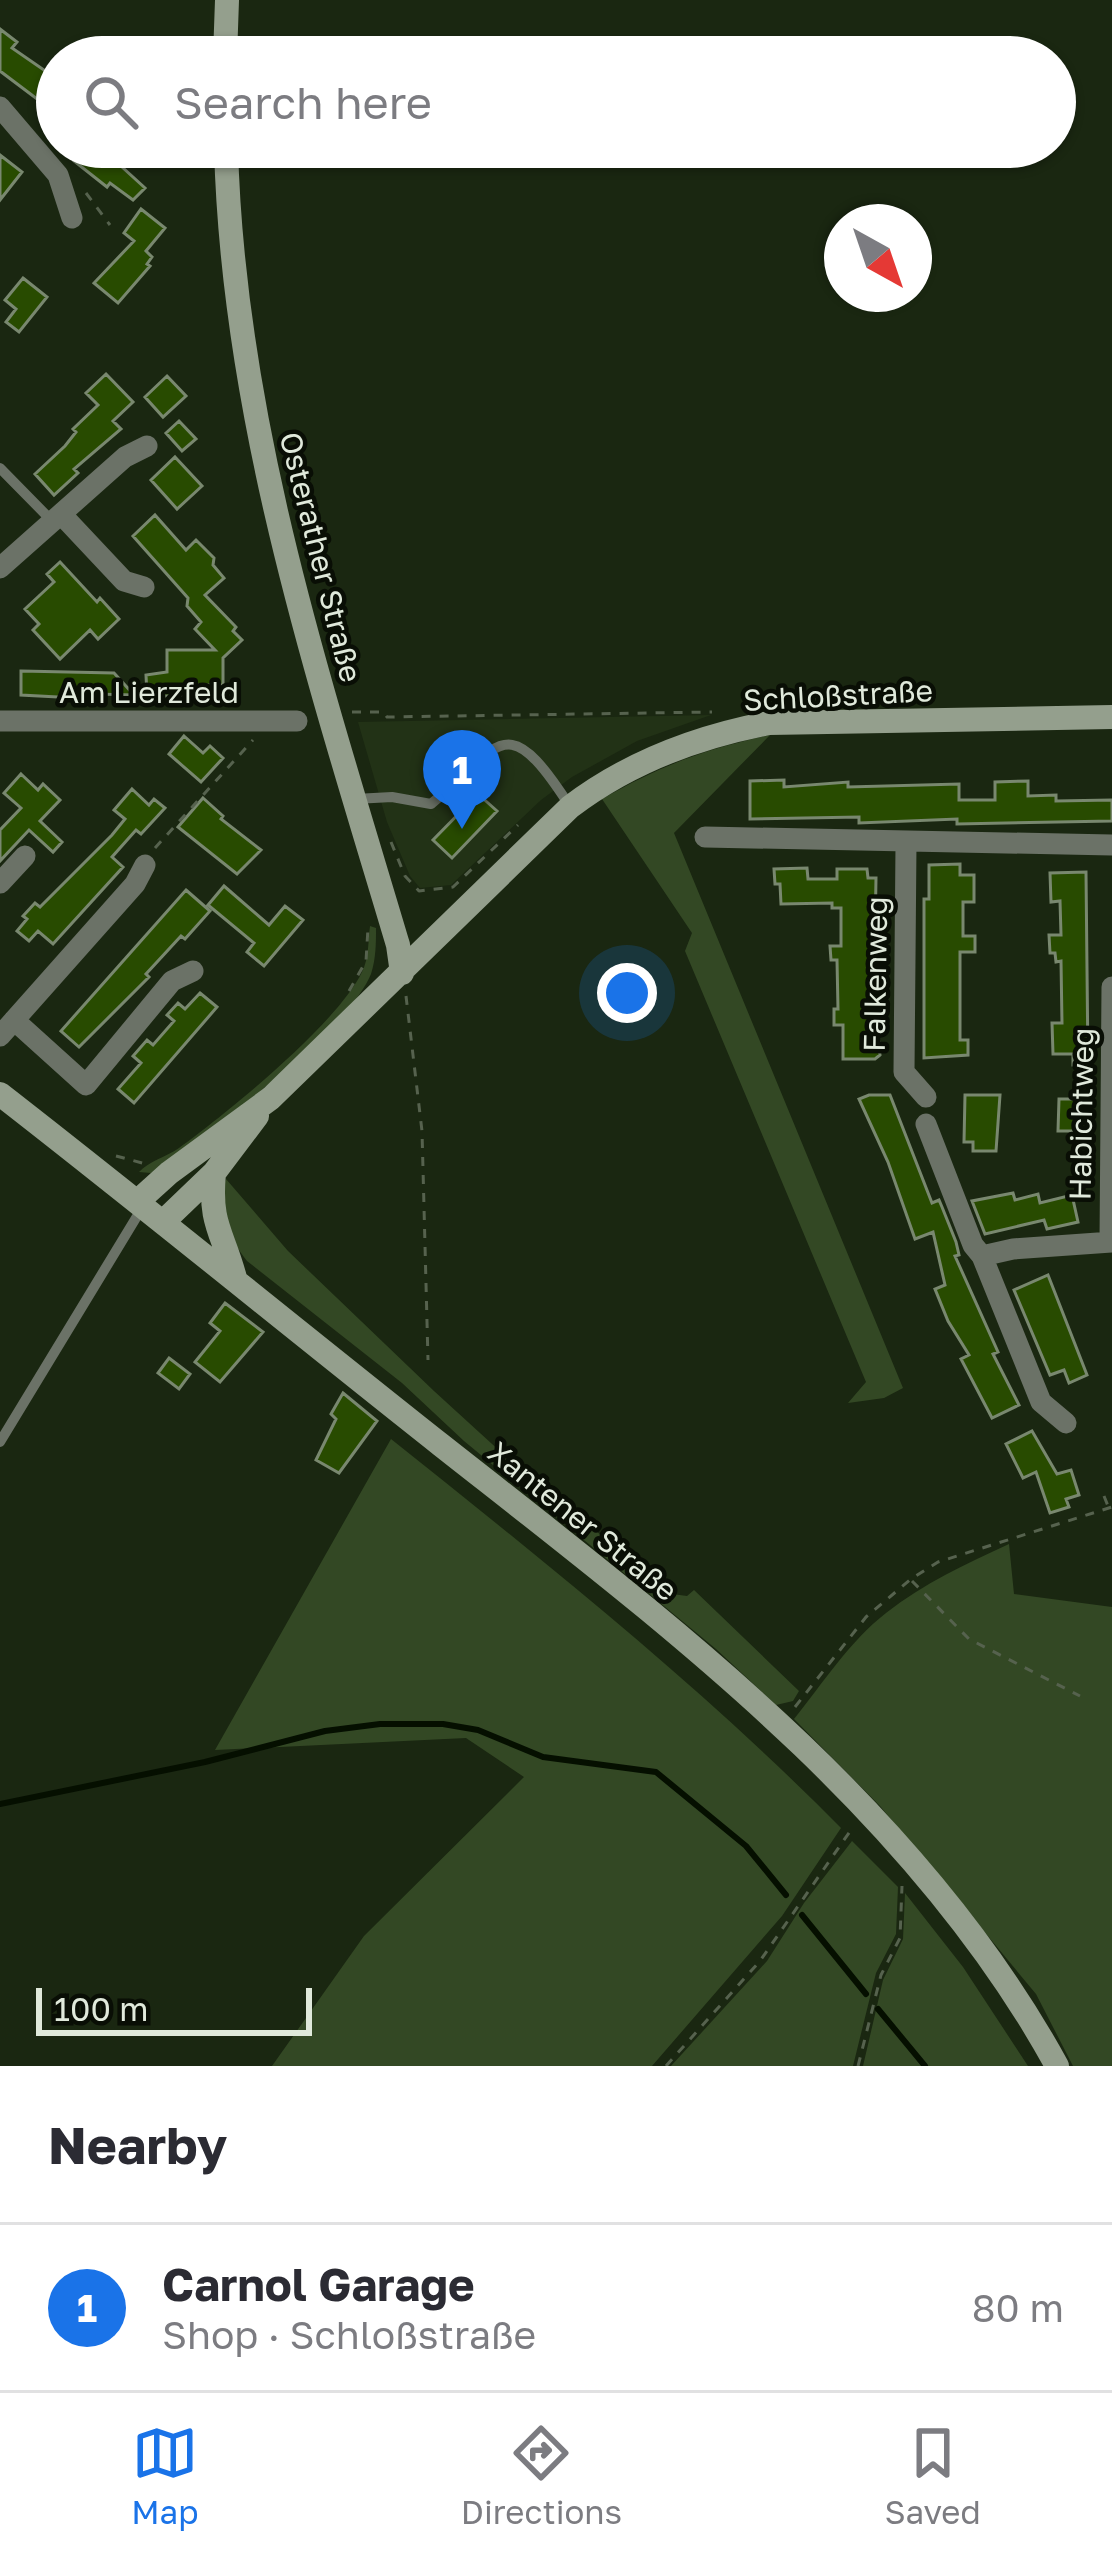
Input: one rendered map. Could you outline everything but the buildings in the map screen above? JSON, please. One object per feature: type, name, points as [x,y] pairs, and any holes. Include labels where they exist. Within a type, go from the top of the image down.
[{"type":"main road","points":[[225,36],[226,0]]},
{"type":"main road","name":"Osterather Straße","points":[[227,168],[233,265],[252,402],[284,551],[398,945],[402,973]]},
{"type":"main road","name":"Schloßstraße","points":[[149,1210],[169,1173],[271,1098],[570,807],[595,788],[658,755],[728,731],[769,723],[1112,717]]},
{"type":"main road","name":"Xantener Straße","points":[[0,1094],[622,1588],[782,1728],[941,1898],[1002,1980],[1057,2066]]},
{"type":"main road","name":"Schloßstraße","points":[[149,1210],[214,1173],[271,1098]]},
{"type":"main road","points":[[214,1173],[214,1227],[227,1247],[235,1278]]},
{"type":"street","points":[[0,107],[36,149]]},
{"type":"street","points":[[52,168],[72,218]]},
{"type":"street","points":[[0,568],[124,457],[147,446]]},
{"type":"street","points":[[56,518],[124,580],[144,587]]},
{"type":"street","name":"Am Lierzfeld","points":[[0,721],[297,722]]},
{"type":"street","points":[[705,837],[1112,844]]},
{"type":"street","name":"Falkenweg","points":[[906,844],[904,1072],[926,1097]]},
{"type":"street","points":[[0,883],[25,856]]},
{"type":"street","points":[[146,865],[135,884],[7,1028],[86,1085],[172,981],[193,971]]},
{"type":"street","name":"Habichtweg","points":[[1111,1242],[1112,987]]},
{"type":"street","points":[[926,1124],[1041,1402],[1066,1423]]},
{"type":"street","points":[[982,1256],[1013,1249],[1111,1242]]},
{"type":"lane","points":[[0,469],[56,518]]},
{"type":"lane","points":[[355,799],[392,797],[431,804],[488,749],[512,745],[533,756],[570,807]]},
{"type":"lane","points":[[0,1442],[149,1210]]},
{"type":"path","points":[[348,712],[383,712],[387,717],[724,713]]},
{"type":"path","points":[[146,865],[260,732],[260,722]]},
{"type":"path","points":[[391,841],[406,876],[419,891]]},
{"type":"path","points":[[344,998],[366,961],[368,926]]},
{"type":"path","points":[[402,973],[422,1131],[428,1360]]},
{"type":"path","points":[[142,1165],[158,1160]]},
{"type":"path","points":[[782,1728],[866,1617],[911,1580],[938,1562],[1110,1507],[1105,1496]]},
{"type":"path","points":[[911,1580],[969,1639],[1080,1696]]},
{"type":"path","points":[[666,2066],[760,1961],[852,1827]]},
{"type":"path","points":[[858,2066],[880,1975],[900,1938],[902,1884],[912,1895]]},
{"type":"shaded area","points":[[711,715],[637,741],[572,777],[451,885],[420,888],[387,822],[358,722]]},
{"type":"shaded area","points":[[770,735],[674,833],[903,1388],[884,1398],[848,1403],[866,1382],[685,951],[692,933],[602,799],[683,760]]},
{"type":"shaded area","points":[[370,926],[376,928],[371,974],[336,1022],[277,1077],[162,1168],[139,1172],[224,1113],[330,1017],[362,972]]},
{"type":"shaded area","points":[[226,1179],[288,1251],[434,1391],[672,1594],[687,1596],[694,1590],[799,1691],[793,1701],[776,1705],[402,1383],[247,1261],[226,1223],[222,1201]]},
{"type":"shaded area","points":[[391,1439],[678,1675],[841,1828],[782,1916],[652,2066],[272,2066],[364,1936],[524,1777],[466,1738],[215,1750]]},
{"type":"shaded area","points":[[1009,1544],[1014,1594],[1112,1607],[1112,2066],[1073,2066],[1036,1994],[880,1806],[794,1719],[849,1649],[886,1613],[930,1583]]},
{"type":"shaded area","points":[[852,1841],[898,1887],[896,1934],[876,1973],[853,2066],[671,2066],[767,1961]]},
{"type":"shaded area","points":[[905,1893],[963,1967],[1028,2066],[863,2066],[883,1980],[903,1939]]},
{"type":"waterway","points":[[0,1804],[205,1762],[325,1731],[380,1724],[443,1724],[478,1730],[543,1757],[656,1772],[746,1846],[786,1895]]},
{"type":"waterway","points":[[802,1915],[866,1994]]},
{"type":"waterway","points":[[878,2009],[925,2066]]},
{"type":"place","name":"Carnol Garage","points":[[462,829]]}]
